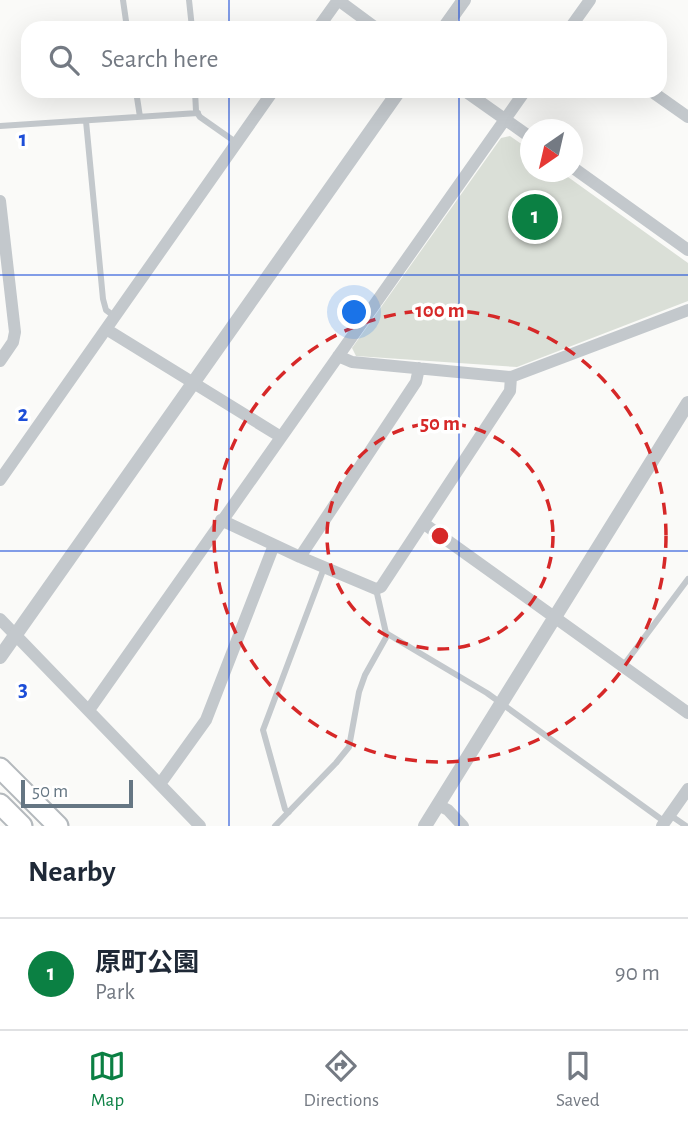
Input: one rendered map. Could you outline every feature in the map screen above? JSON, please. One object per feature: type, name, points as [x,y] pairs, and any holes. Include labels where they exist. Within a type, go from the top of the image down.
[{"type":"highway","points":[[0,768],[58,826]]},
{"type":"highway","points":[[0,804],[22,826]]},
{"type":"street","points":[[323,21],[338,0],[366,21]]},
{"type":"street","points":[[449,21],[464,0]]},
{"type":"street","points":[[575,21],[590,0]]},
{"type":"street","points":[[0,480],[5,463],[106,329],[268,98]]},
{"type":"street","points":[[0,657],[394,98]]},
{"type":"street","points":[[475,98],[520,130]]},
{"type":"street","points":[[89,710],[520,98]]},
{"type":"street","points":[[661,98],[688,117]]},
{"type":"street","points":[[583,175],[688,250]]},
{"type":"street","points":[[0,201],[15,332],[13,342],[0,360]]},
{"type":"street","points":[[338,356],[352,362],[511,377],[688,310]]},
{"type":"street","points":[[106,329],[281,437]]},
{"type":"street","points":[[300,557],[416,382],[419,368]]},
{"type":"street","points":[[221,520],[376,589],[381,586],[510,391],[511,377]]},
{"type":"street","points":[[425,826],[686,409]]},
{"type":"street","points":[[423,523],[688,713]]},
{"type":"street","points":[[160,784],[206,720],[274,545]]},
{"type":"street","points":[[0,619],[200,826]]},
{"type":"street","points":[[666,821],[688,789]]},
{"type":"street","points":[[438,805],[463,826]]},
{"type":"lane","points":[[123,0],[126,21]]},
{"type":"lane","points":[[189,0],[191,21]]},
{"type":"lane","points":[[137,98],[140,117]]},
{"type":"lane","points":[[196,98],[198,113]]},
{"type":"lane","points":[[0,127],[198,113],[237,143]]},
{"type":"lane","points":[[86,121],[103,299],[106,310],[114,316]]},
{"type":"lane","points":[[289,812],[285,809],[263,730],[324,568]]},
{"type":"lane","points":[[623,666],[688,579]]},
{"type":"lane","points":[[376,589],[384,630],[388,634],[501,702],[666,821],[686,826]]},
{"type":"lane","points":[[275,826],[349,747],[359,692],[365,675],[388,634]]},
{"type":"shaded area","points":[[510,136],[520,143],[520,182],[575,182],[688,263],[688,301],[517,367],[356,356],[352,348],[501,138]]},
{"type":"place","name":"原町公園","points":[[535,217]]}]
